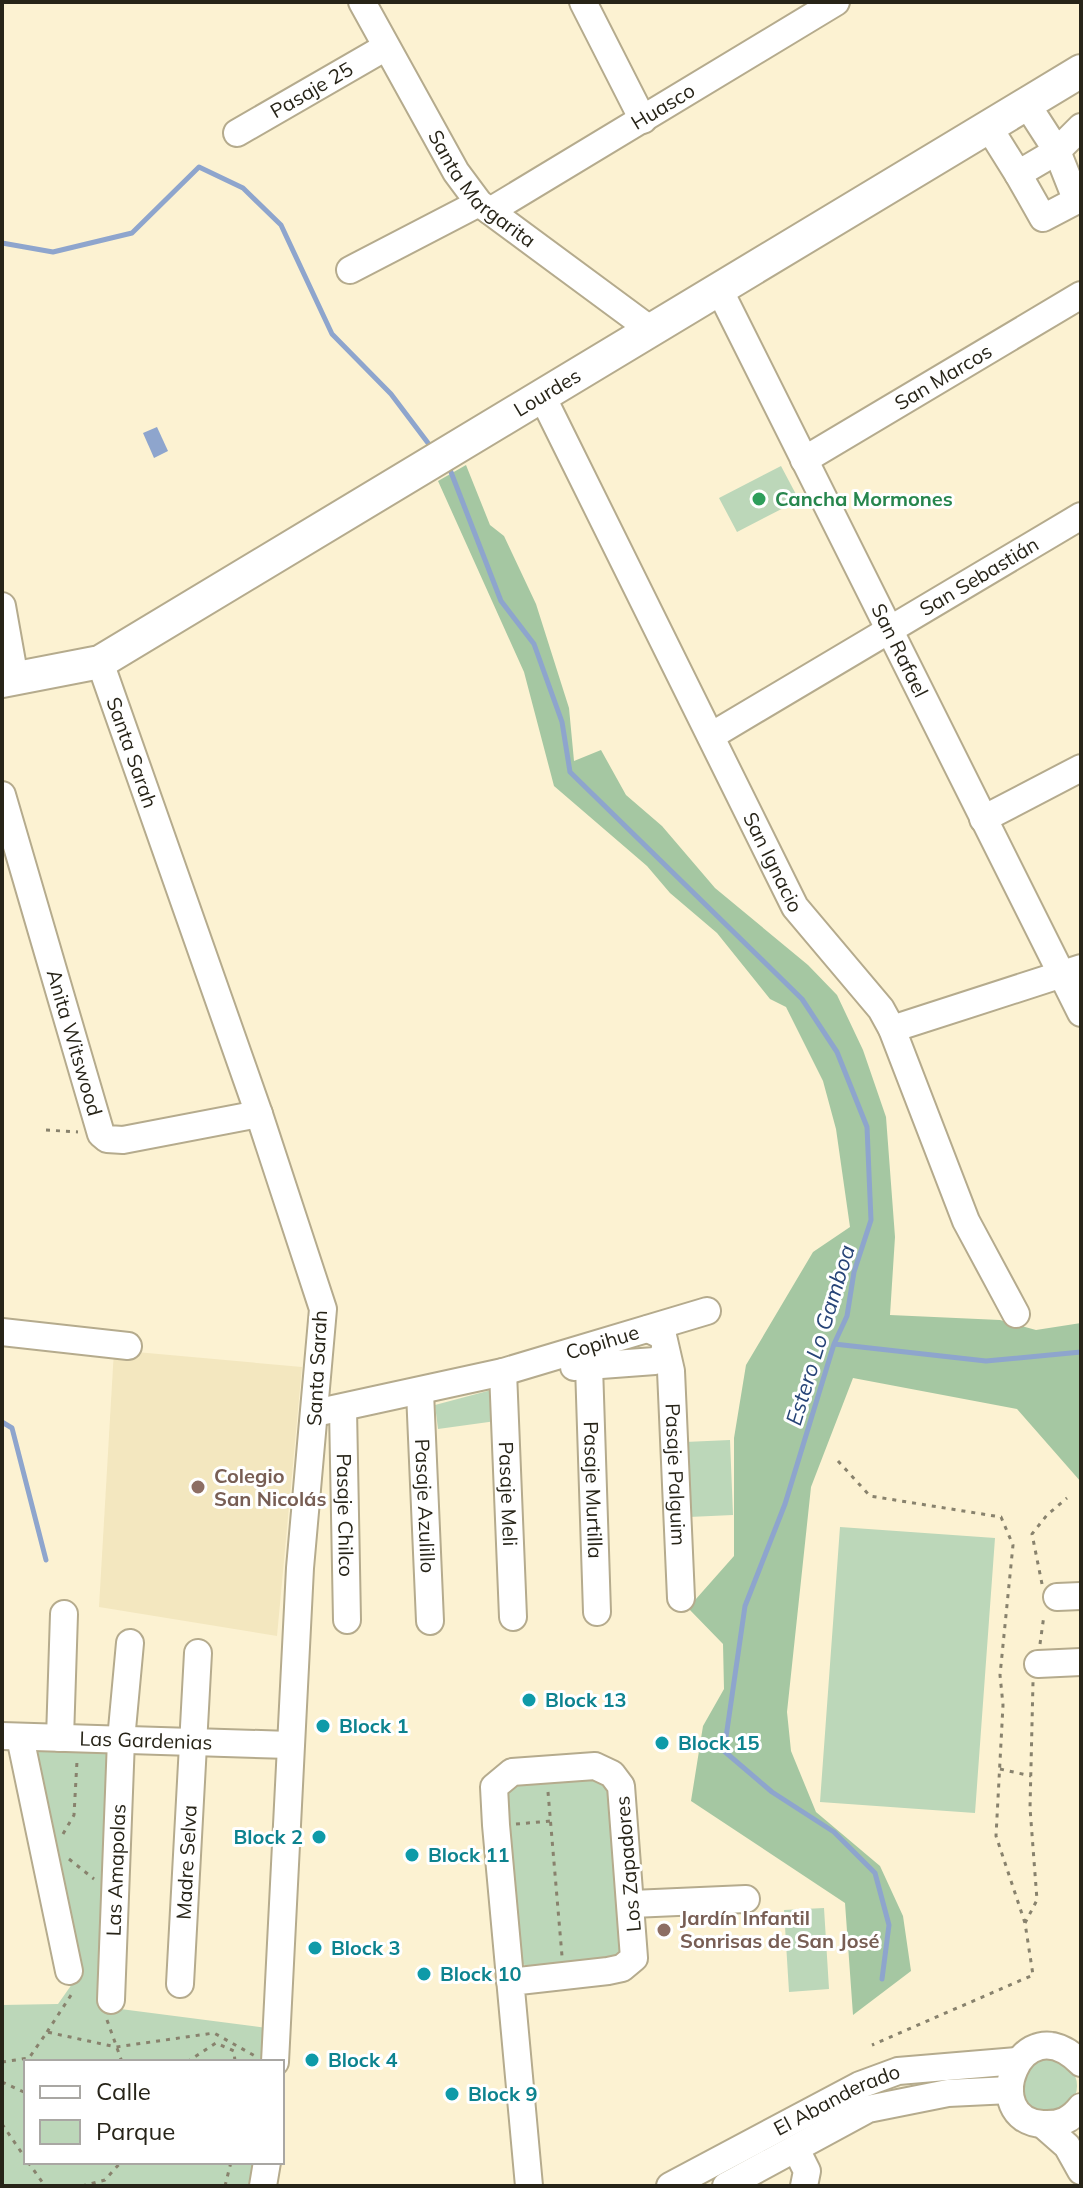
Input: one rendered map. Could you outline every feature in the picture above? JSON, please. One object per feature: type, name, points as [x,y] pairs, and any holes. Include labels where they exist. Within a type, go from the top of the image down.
[{"type":"main road","name":"Lourdes","points":[[9,680],[100,662],[543,398],[1081,71]]},
{"type":"street","name":"Santa Margarita","points":[[362,2],[456,172],[484,207],[651,330]]},
{"type":"street","points":[[583,2],[643,120]]},
{"type":"street","name":"Huasco","points":[[350,270],[484,207],[643,120],[792,14],[836,2]]},
{"type":"street","name":"Pasaje 25","points":[[237,133],[386,47]]},
{"type":"street","points":[[988,126],[1043,218],[1078,198],[1057,151],[1026,103]]},
{"type":"street","points":[[1018,174],[1057,151],[1081,127]]},
{"type":"street","name":"San Rafael","points":[[719,289],[983,819],[1071,971],[1081,1013]]},
{"type":"street","name":"San Marcos","points":[[804,460],[1081,295]]},
{"type":"street","name":"San Ignacio","points":[[543,398],[795,907],[881,1009],[892,1029],[966,1221],[1016,1314]]},
{"type":"street","name":"San Sebastián","points":[[711,736],[1081,516]]},
{"type":"street","points":[[2,606],[9,680]]},
{"type":"street","name":"Santa Sarah","points":[[100,662],[259,1114],[323,1309],[300,1568],[275,2060]]},
{"type":"street","points":[[983,819],[1081,768]]},
{"type":"street","name":"Anita Witswood","points":[[2,795],[101,1134],[107,1139],[123,1140],[259,1114]]},
{"type":"street","points":[[892,1029],[1071,971]]},
{"type":"street","points":[[648,1329],[707,1311]]},
{"type":"street","name":"Copihue","points":[[315,1413],[503,1372],[648,1329],[663,1336],[665,1351],[655,1361],[503,1372]]},
{"type":"street","points":[[2,1332],[128,1346]]},
{"type":"street","name":"Pasaje Palguim","points":[[665,1351],[671,1371],[681,1598]]},
{"type":"street","name":"Pasaje Murtilla","points":[[589,1366],[597,1612]]},
{"type":"street","name":"Pasaje Meli","points":[[503,1372],[513,1617]]},
{"type":"street","name":"Pasaje Azulillo","points":[[420,1392],[430,1621]]},
{"type":"street","name":"Pasaje Chilco","points":[[343,1409],[347,1620]]},
{"type":"street","points":[[64,1614],[69,1738]]},
{"type":"street","name":"Las Amapolas","points":[[111,2000],[121,1740],[130,1643]]},
{"type":"street","name":"Madre Selva","points":[[180,1984],[190,1742],[198,1653]]},
{"type":"street","points":[[1038,1664],[1081,1662]]},
{"type":"street","points":[[11,1736],[53,1854],[69,1971]]},
{"type":"street","name":"Las Gardenias","points":[[11,1736],[290,1745]]},
{"type":"street","name":"Los Zapadores","points":[[510,1982],[608,1971],[622,1968],[634,1958],[621,1786],[617,1779],[595,1766],[512,1772],[498,1781],[493,1794],[510,1982],[529,2186]]},
{"type":"street","points":[[632,1904],[746,1899]]},
{"type":"street","name":"El Abanderado","points":[[670,2186],[701,2176],[860,2085],[898,2071],[1017,2061],[1032,2049],[1051,2046],[1069,2051],[1081,2063]]},
{"type":"street","points":[[1017,2061],[1009,2078],[1010,2090],[1020,2114],[1042,2124],[1067,2146],[1081,2171]]},
{"type":"street","name":"El Abanderado","points":[[726,2186],[868,2109],[948,2093],[1010,2090]]},
{"type":"street","points":[[1042,2124],[1056,2125],[1073,2117],[1081,2107]]},
{"type":"street","points":[[796,2149],[807,2171],[804,2186]]},
{"type":"street","points":[[263,2186],[267,2164]]},
{"type":"path","points":[[46,1130],[101,1134]]},
{"type":"path","points":[[838,1461],[870,1496],[1001,1517],[1013,1545],[1000,1675],[1003,1705],[996,1836],[1025,1923],[1033,1975],[872,2045]]},
{"type":"path","points":[[1025,1923],[1037,1900],[1031,1776],[1034,1674],[1057,1595],[1032,1534],[1047,1515],[1067,1498]]},
{"type":"path","points":[[69,1738],[74,1815],[53,1854],[95,1880]]},
{"type":"path","points":[[547,1768],[564,1974]]},
{"type":"path","points":[[1000,1769],[1031,1776]]},
{"type":"path","points":[[496,1825],[551,1821]]},
{"type":"path","points":[[2,2062],[29,2058],[47,2032],[116,2047],[214,2033],[261,2060]]},
{"type":"path","points":[[190,2060],[216,2043],[234,2051],[235,2060]]},
{"type":"path","points":[[2,2082],[24,2092]]},
{"type":"path","points":[[2,2124],[24,2156]]},
{"type":"path","points":[[30,2164],[45,2186]]},
{"type":"path","points":[[82,2186],[105,2180],[119,2164]]},
{"type":"path","points":[[225,2186],[230,2164]]},
{"type":"shaded area","name":"Colegio San Nicolás","points":[[114,1350],[302,1367],[277,1636],[99,1607]]},
{"type":"green space","points":[[466,465],[490,525],[504,536],[536,604],[569,708],[574,761],[601,750],[626,795],[662,826],[715,888],[808,965],[837,995],[863,1050],[886,1117],[895,1237],[890,1315],[1000,1320],[1036,1330],[1081,1323],[1081,1482],[1017,1409],[853,1378],[811,1487],[787,1712],[791,1751],[816,1812],[880,1866],[903,1916],[911,1971],[853,2015],[845,1903],[691,1801],[703,1726],[724,1689],[723,1644],[688,1608],[734,1556],[734,1438],[746,1365],[813,1252],[850,1227],[836,1129],[823,1081],[786,1007],[770,999],[717,933],[670,893],[647,866],[554,786],[524,672],[438,481]]},
{"type":"green space","name":"Cancha Mormones","points":[[781,466],[799,500],[737,532],[719,498]]},
{"type":"green space","points":[[495,1389],[496,1421],[438,1429],[435,1405]]},
{"type":"green space","points":[[730,1440],[733,1515],[689,1517],[685,1442]]},
{"type":"green space","points":[[840,1527],[995,1538],[975,1813],[820,1802]]},
{"type":"green space","points":[[29,1745],[114,1751],[105,2007],[267,2028],[264,2060],[24,2060],[24,2164],[254,2164],[251,2186],[2,2186],[2,2005],[58,2004],[77,1977]]},
{"type":"green space","points":[[601,1774],[613,1790],[627,1944],[619,1958],[527,1967],[516,1958],[500,1793],[510,1781]]},
{"type":"green space","points":[[824,1908],[829,1989],[789,1992],[784,1910]]},
{"type":"green space","points":[[1049,2058],[1069,2066],[1077,2086],[1069,2106],[1049,2114],[1029,2106],[1021,2086],[1029,2066]]},
{"type":"water","points":[[157,427],[168,451],[154,458],[143,433]]},
{"type":"waterway","name":"Estero Lo Gamboa","points":[[2,243],[53,252],[132,233],[199,167],[243,188],[281,225],[332,334],[391,394],[428,443]]},
{"type":"waterway","name":"Estero Lo Gamboa","points":[[449,467],[501,601],[534,644],[562,722],[570,772],[802,999],[837,1052],[867,1127],[871,1220],[854,1272],[847,1316],[834,1344],[785,1504],[745,1606],[724,1751],[772,1792],[834,1832],[875,1873],[889,1925],[882,1979]]},
{"type":"waterway","points":[[834,1344],[986,1361],[1081,1352]]},
{"type":"waterway","points":[[2,1422],[12,1428],[46,1560]]},
{"type":"place","name":"Cancha Mormones","points":[[759,499]]},
{"type":"place","name":"Colegio San Nicolás","points":[[198,1487]]},
{"type":"place","name":"Block 13","points":[[529,1700]]},
{"type":"place","name":"Block 1","points":[[323,1726]]},
{"type":"place","name":"Block 15","points":[[662,1743]]},
{"type":"place","name":"Block 2","points":[[319,1837]]},
{"type":"place","name":"Block 11","points":[[412,1855]]},
{"type":"place","name":"Jardín Infantil Sonrisas de San José","points":[[664,1930]]},
{"type":"place","name":"Block 3","points":[[315,1948]]},
{"type":"place","name":"Block 10","points":[[424,1974]]},
{"type":"place","name":"Block 4","points":[[312,2060]]},
{"type":"place","name":"Block 9","points":[[452,2094]]}]
